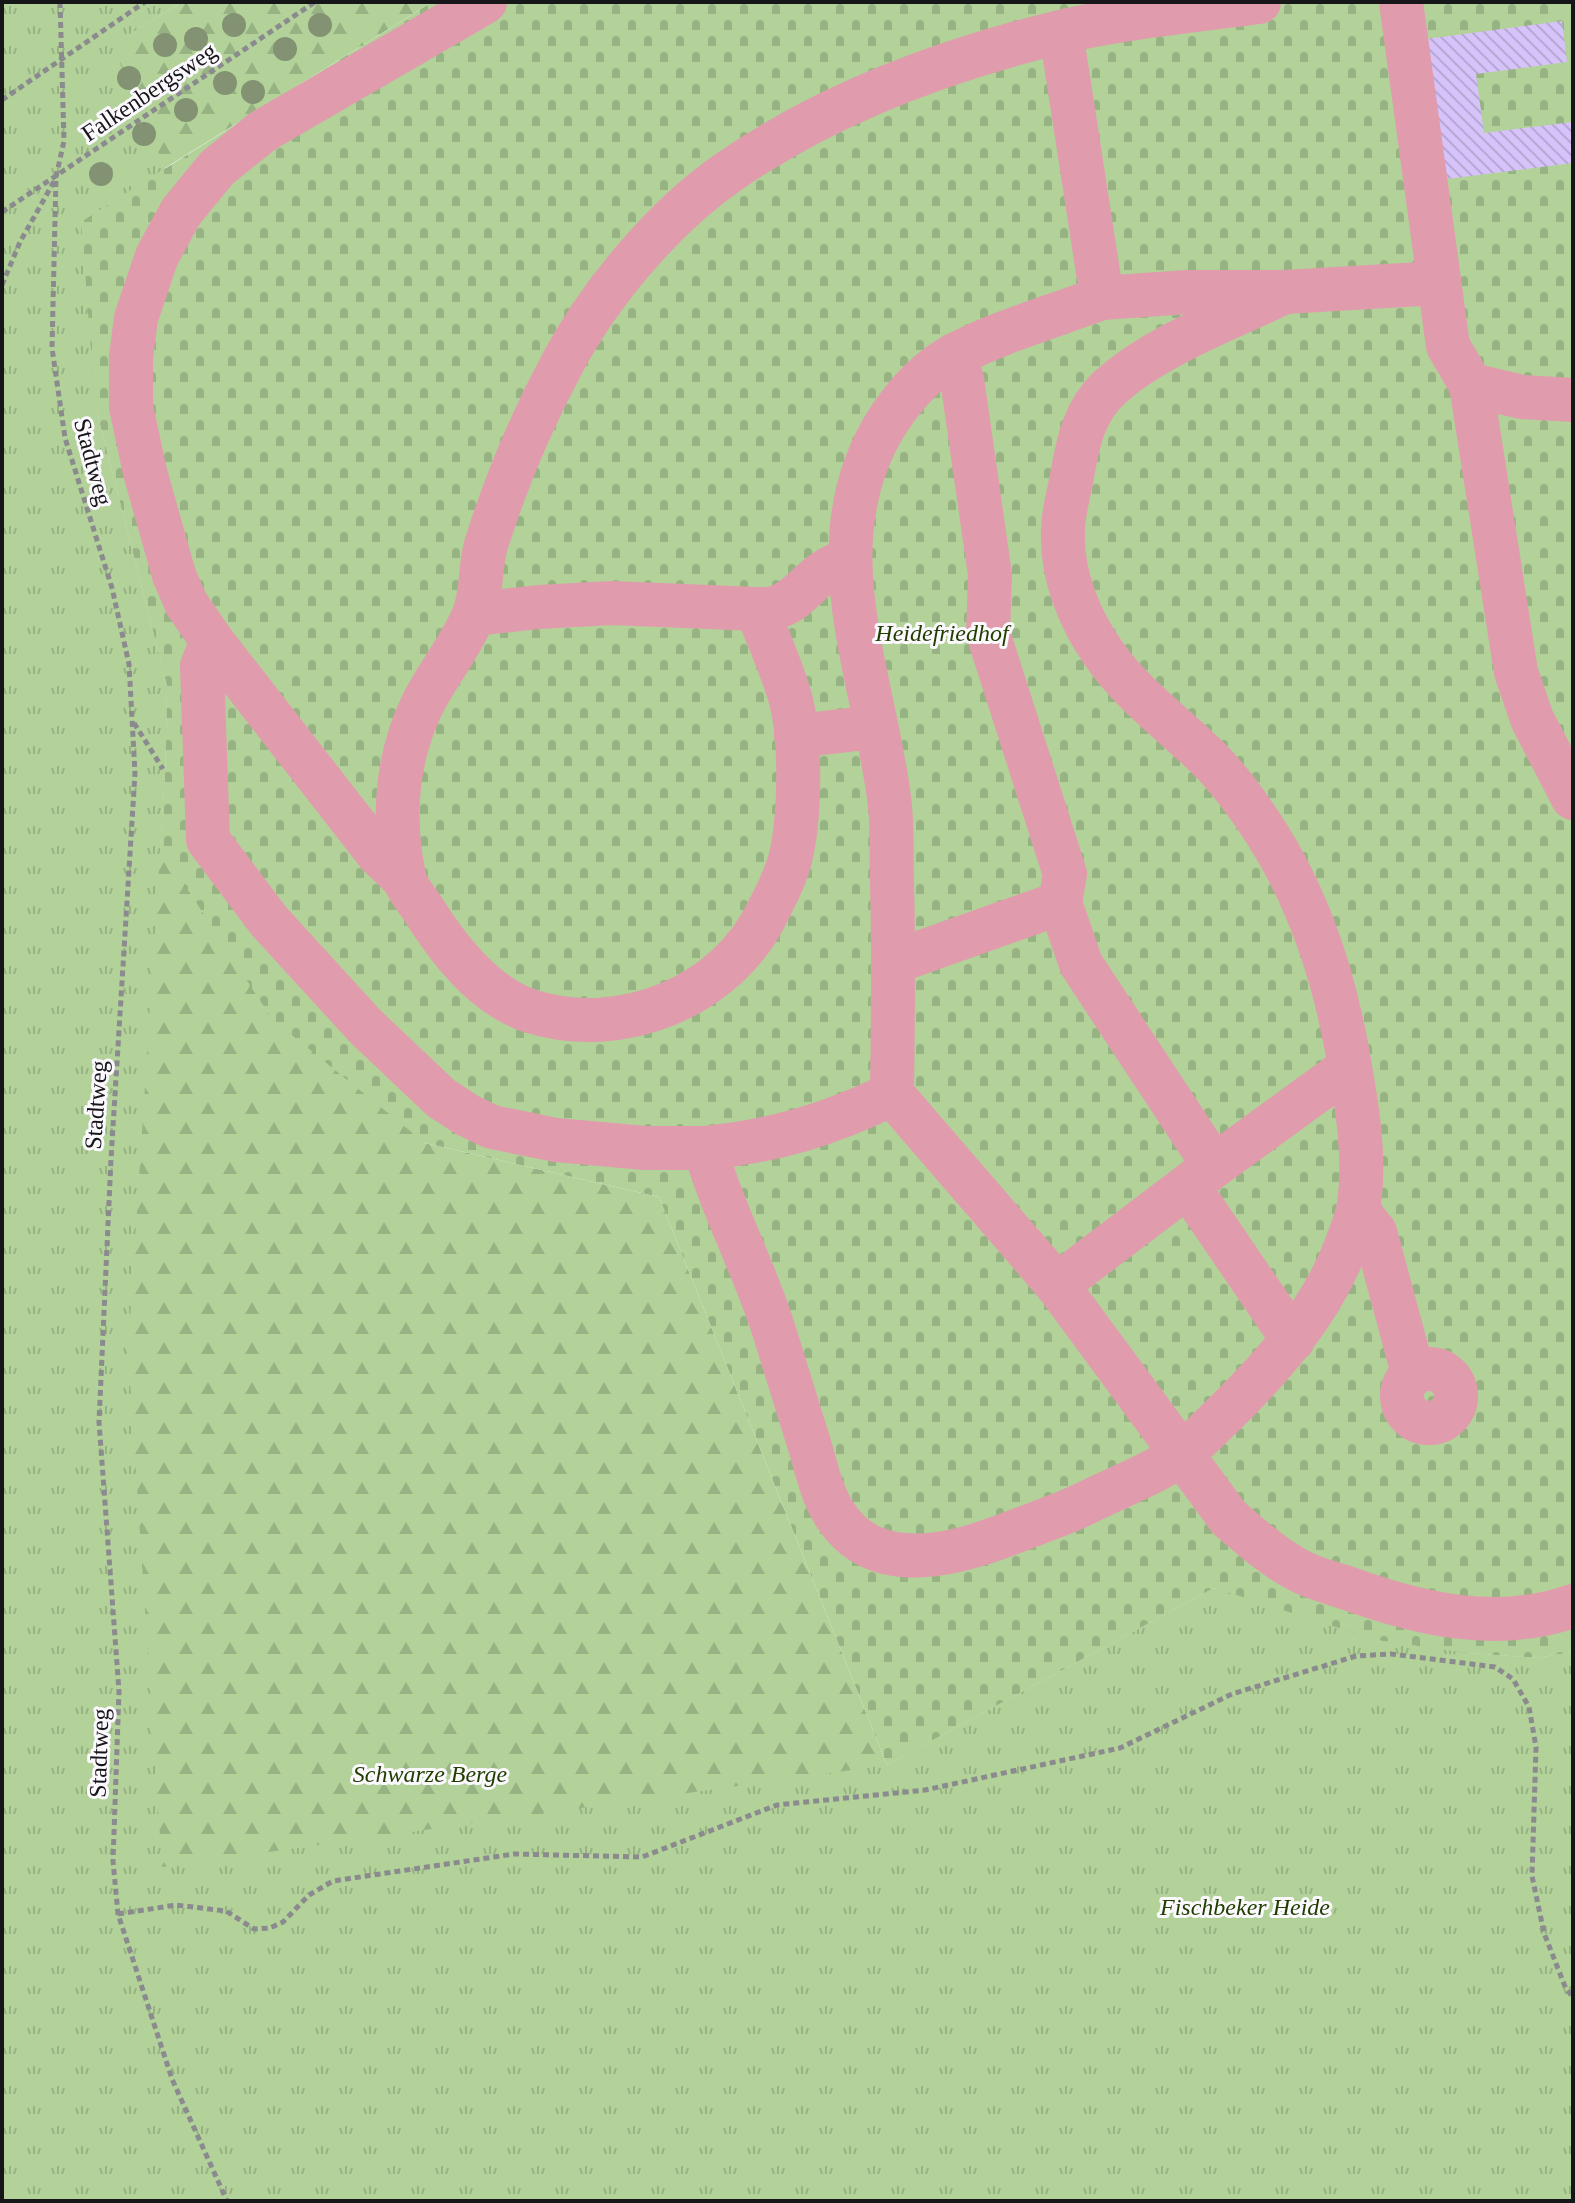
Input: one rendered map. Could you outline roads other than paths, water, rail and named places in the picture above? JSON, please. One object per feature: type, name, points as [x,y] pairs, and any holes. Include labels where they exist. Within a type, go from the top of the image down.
[{"type":"lane","points":[[485,2],[263,131],[217,168],[181,212],[157,256],[136,318],[131,357],[131,407],[145,472],[174,575],[186,603],[212,641],[378,854],[405,880],[437,931],[469,969],[496,993],[527,1010],[568,1019],[606,1021],[664,1006],[707,984],[739,955],[763,922],[784,879],[793,850],[796,736],[791,701],[757,609]]},
{"type":"lane","points":[[405,880],[396,828],[398,787],[406,750],[422,705],[475,614],[484,549],[530,428],[564,360],[599,306],[631,265],[691,202],[729,172],[783,138],[868,95],[964,58],[1061,32],[1162,14],[1259,2]]},
{"type":"lane","points":[[1401,2],[1448,346],[1471,385],[1516,672],[1532,719],[1573,798]]},
{"type":"lane","points":[[1061,32],[1102,298]]},
{"type":"lane","points":[[1438,283],[1102,298],[954,355],[919,381],[895,410],[877,438],[863,473],[852,516],[849,561],[852,601],[890,799],[894,962],[892,1094],[1057,1285],[1229,1518],[1264,1548],[1300,1572],[1428,1614],[1481,1619],[1521,1618],[1573,1606]]},
{"type":"lane","points":[[705,1148],[713,1176],[772,1324],[822,1486],[834,1512],[849,1531],[888,1553],[911,1557],[986,1543],[1074,1509],[1181,1455],[1240,1399],[1293,1340],[1322,1298],[1343,1254],[1358,1211],[1362,1175],[1361,1138],[1350,1067],[1338,1000],[1324,952],[1288,870],[1250,809],[1211,760],[1106,658],[1084,622],[1073,594],[1065,559],[1063,529],[1081,428],[1110,386],[1185,339],[1285,292]]},
{"type":"lane","points":[[954,355],[962,379],[990,575],[988,633],[1065,874],[1060,903],[1081,964],[1293,1340]]},
{"type":"lane","points":[[1471,385],[1522,397],[1573,400]]},
{"type":"lane","points":[[475,614],[611,603],[757,609],[777,607],[792,599],[819,573],[835,564],[849,561]]},
{"type":"lane","points":[[212,641],[202,666],[208,840],[269,921],[366,1027],[441,1098],[492,1127],[556,1140],[645,1148],[705,1148],[747,1144],[803,1132],[856,1112],[892,1094]]},
{"type":"lane","points":[[796,736],[876,727]]},
{"type":"lane","points":[[894,962],[1060,903]]},
{"type":"lane","points":[[1057,1285],[1350,1067]]},
{"type":"lane","points":[[1358,1211],[1375,1232],[1413,1373]]},
{"type":"park label","name":"Heidefriedhof","points":[[942,633]]},
{"type":"park label","name":"Schwarze Berge","points":[[430,1774]]},
{"type":"park label","name":"Fischbeker Heide","points":[[1245,1907]]}]
